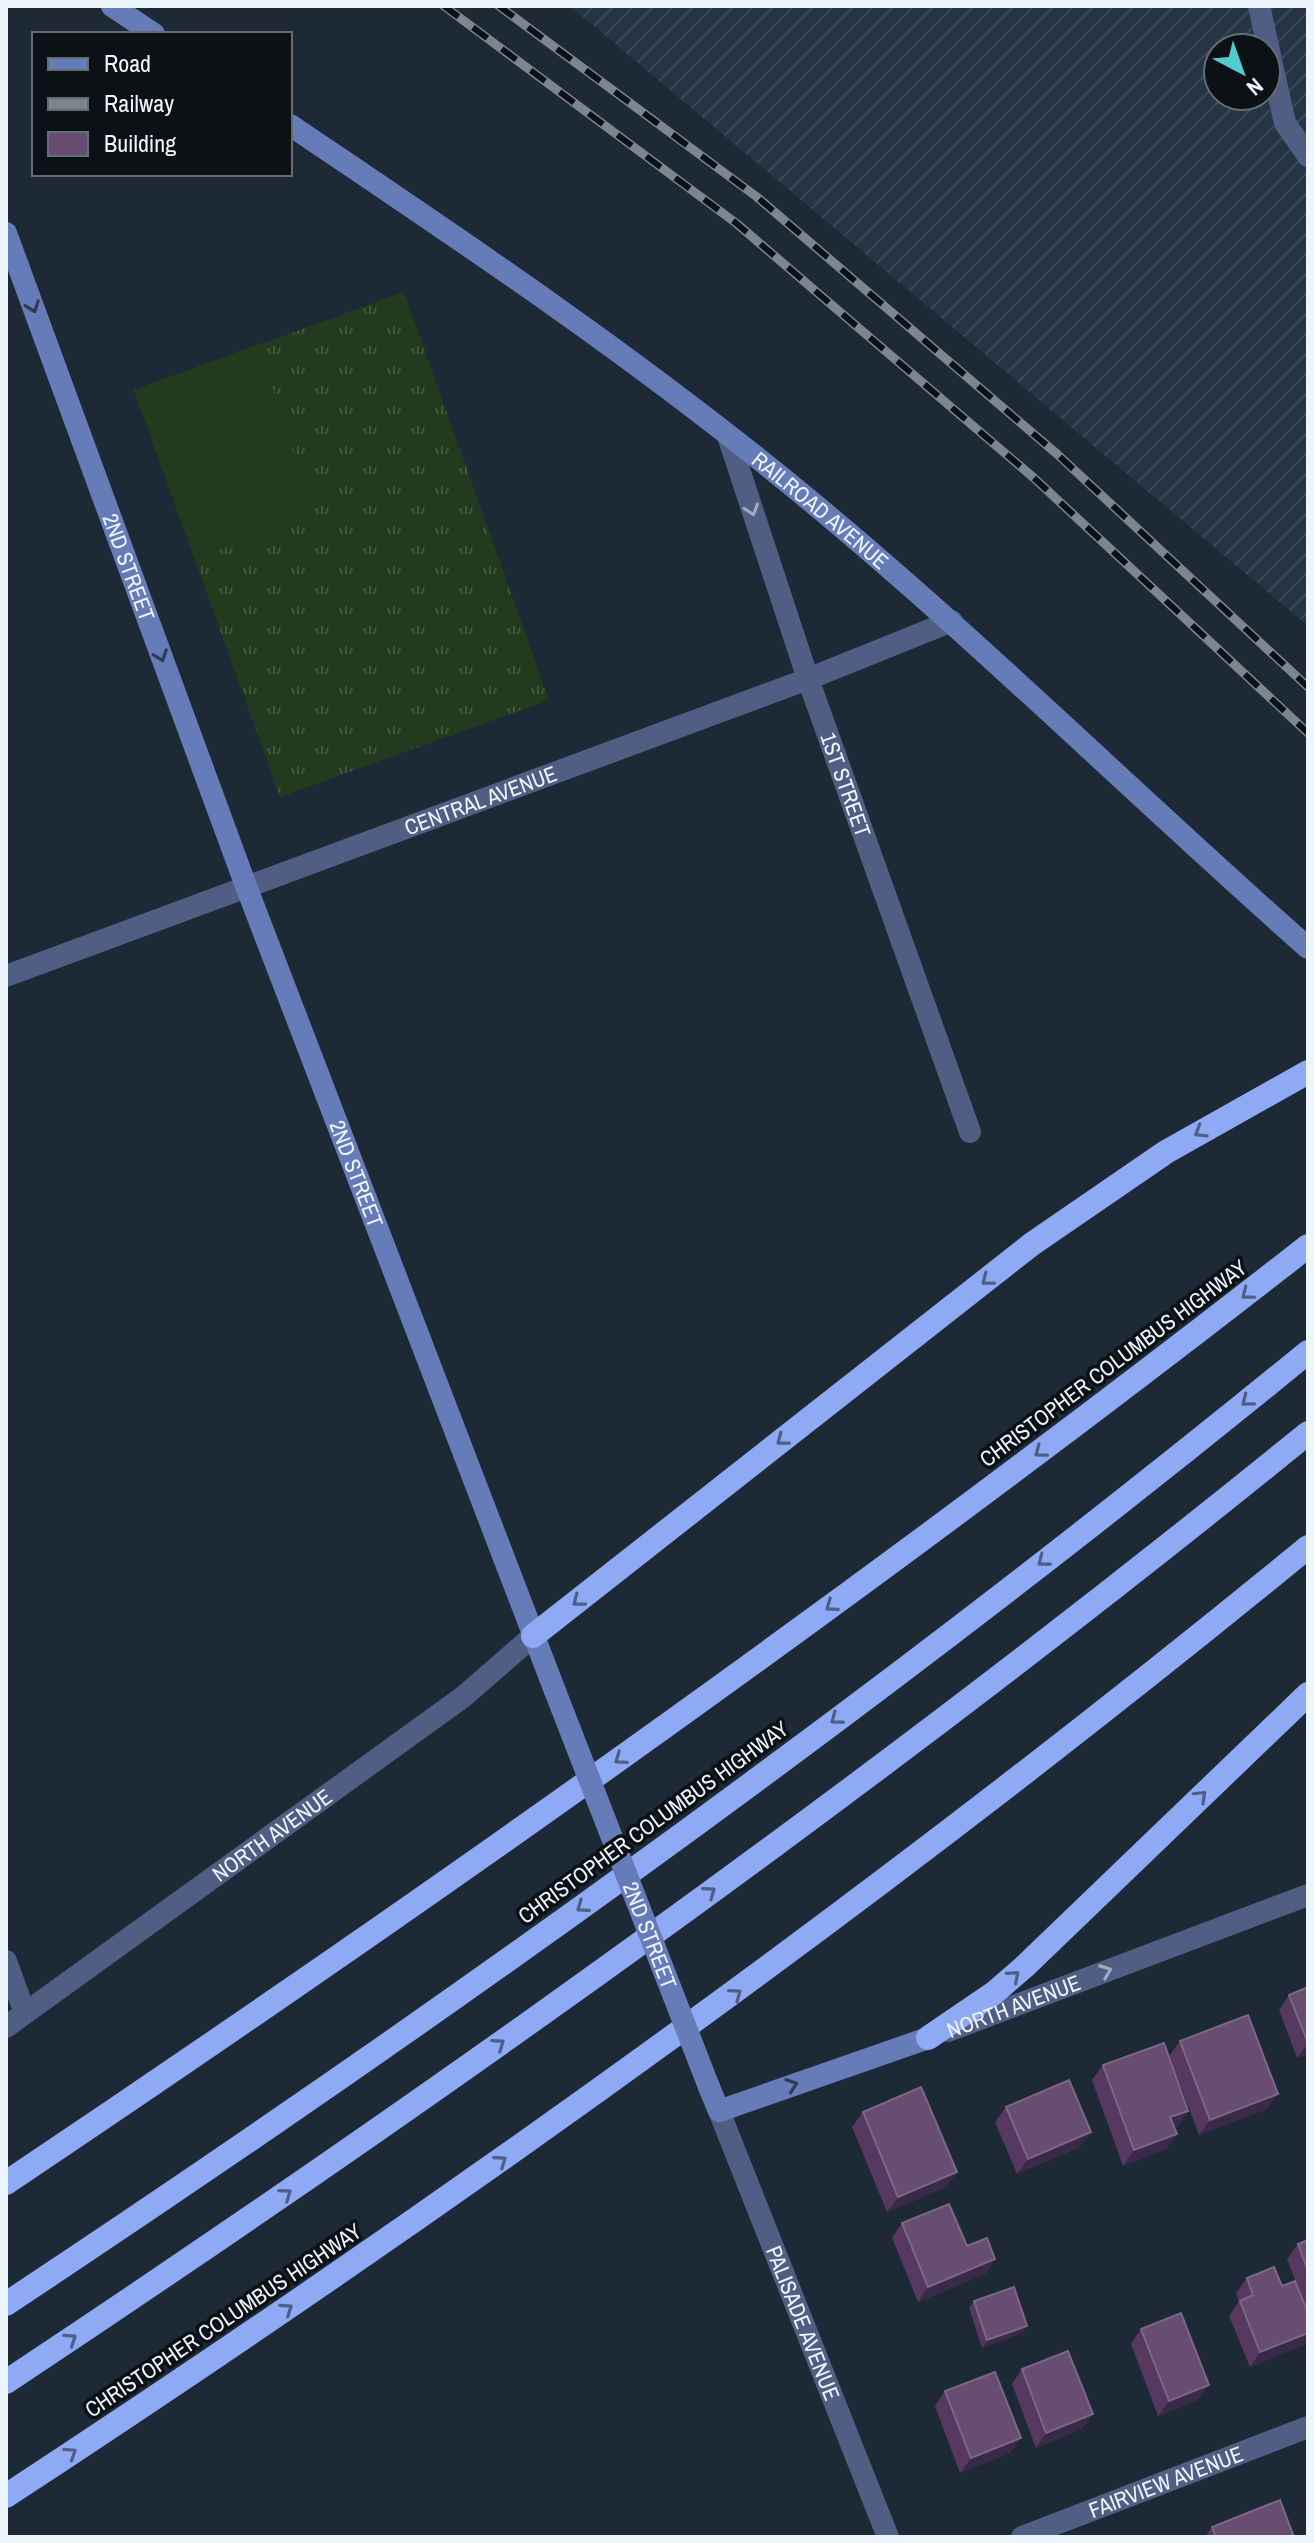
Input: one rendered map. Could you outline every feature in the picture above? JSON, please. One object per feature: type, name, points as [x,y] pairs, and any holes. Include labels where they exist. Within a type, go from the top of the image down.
[{"type":"highway","points":[[533,1636],[1032,1244],[1122,1180],[1308,1072]]},
{"type":"highway","name":"CHRISTOPHER COLUMBUS HIGHWAY","points":[[6,2183],[384,1926],[681,1715],[978,1499],[1308,1246]]},
{"type":"highway","name":"CHRISTOPHER COLUMBUS HIGHWAY","points":[[6,2304],[379,2050],[678,1839],[1156,1473],[1308,1352]]},
{"type":"highway","points":[[6,2382],[248,2221],[665,1925],[1006,1670],[1308,1433]]},
{"type":"highway","name":"CHRISTOPHER COLUMBUS HIGHWAY","points":[[6,2496],[410,2224],[743,1988],[995,1798],[1308,1547]]},
{"type":"highway","points":[[928,2038],[994,1993],[1024,1967],[1308,1694]]},
{"type":"main road","points":[[112,6],[151,32]]},
{"type":"main road","name":"RAILROAD AVENUE","points":[[292,126],[600,337],[806,497],[952,621],[1192,846],[1308,948]]},
{"type":"main road","name":"2ND STREET","points":[[6,233],[246,886],[533,1636],[719,2111]]},
{"type":"main road","name":"NORTH AVENUE","points":[[719,2111],[928,2038]]},
{"type":"street","points":[[1259,6],[1285,123],[1308,156]]},
{"type":"street","name":"1ST STREET","points":[[728,436],[808,679],[970,1132]]},
{"type":"street","name":"CENTRAL AVENUE","points":[[6,976],[808,679],[952,621]]},
{"type":"street","name":"NORTH AVENUE","points":[[6,2027],[463,1697],[533,1636]]},
{"type":"street","name":"NORTH AVENUE","points":[[928,2038],[1308,1895]]},
{"type":"street","points":[[6,1961],[25,2013]]},
{"type":"street","name":"PALISADE AVENUE","points":[[719,2111],[888,2537]]},
{"type":"street","name":"FAIRVIEW AVENUE","points":[[1022,2537],[1308,2427]]},
{"type":"shaded area","points":[[570,6],[1308,6],[1308,626]]},
{"type":"green space","points":[[404,292],[549,700],[280,797],[134,390]]},
{"type":"green space","points":[[259,344],[314,517],[194,558],[134,390]]},
{"type":"building","points":[[1308,1987],[1308,2043],[1289,1995]]},
{"type":"building","points":[[1248,2015],[1278,2094],[1210,2120],[1180,2041]]},
{"type":"building","points":[[1164,2043],[1188,2111],[1170,2117],[1177,2134],[1134,2150],[1103,2065]]},
{"type":"building","points":[[1069,2080],[1091,2132],[1028,2159],[1006,2107]]},
{"type":"building","points":[[921,2087],[957,2172],[898,2197],[863,2112]]},
{"type":"building","points":[[949,2204],[967,2246],[987,2238],[995,2259],[928,2287],[902,2223]]},
{"type":"building","points":[[1308,2240],[1308,2271],[1298,2244]]},
{"type":"building","points":[[1274,2267],[1282,2286],[1295,2281],[1308,2313],[1308,2333],[1260,2352],[1240,2301],[1253,2295],[1247,2278]]},
{"type":"building","points":[[1014,2287],[1027,2326],[987,2340],[974,2301]]},
{"type":"building","points":[[1181,2313],[1209,2385],[1169,2401],[1141,2329]]},
{"type":"building","points":[[1068,2351],[1093,2414],[1046,2433],[1022,2369]]},
{"type":"building","points":[[995,2372],[1021,2438],[971,2458],[945,2391]]},
{"type":"building","points":[[1280,2500],[1294,2537],[1216,2537],[1212,2527]]},
{"type":"railway","points":[[444,6],[736,223],[1034,478],[1308,733]]},
{"type":"railway","points":[[499,6],[757,197],[1057,454],[1308,687]]}]
